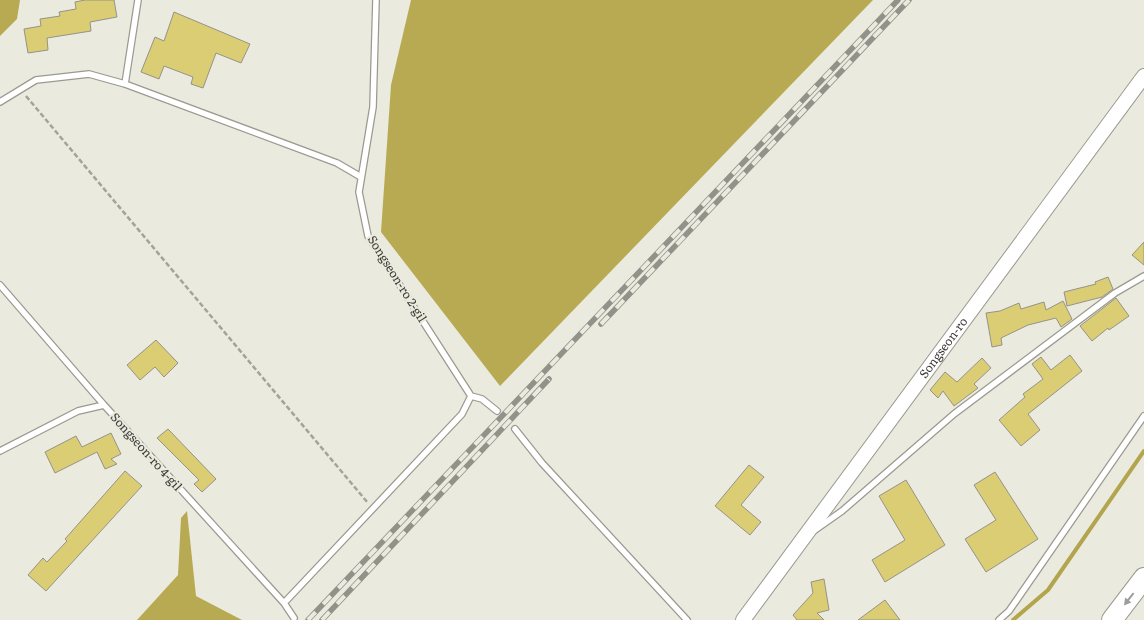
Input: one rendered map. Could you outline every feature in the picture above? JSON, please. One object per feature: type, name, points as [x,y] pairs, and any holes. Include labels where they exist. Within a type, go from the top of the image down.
[{"type":"highway","points":[[1112,620],[1144,578]]},
{"type":"street","name":"Songseon-ro","points":[[743,620],[1144,76]]},
{"type":"lane","points":[[125,84],[138,0]]},
{"type":"lane","name":"Songseon-ro 2-gil","points":[[376,0],[373,107],[359,192],[368,236],[471,396],[482,399],[497,411]]},
{"type":"lane","points":[[0,102],[21,91],[36,80],[89,74],[125,84],[336,163],[361,177]]},
{"type":"lane","points":[[804,538],[842,511],[954,414],[1115,294],[1144,276]]},
{"type":"lane","name":"Songseon-ro 4-gil","points":[[0,285],[104,405],[284,603],[294,618]]},
{"type":"lane","points":[[284,603],[462,414],[471,396]]},
{"type":"lane","points":[[0,451],[78,411],[104,405]]},
{"type":"lane","points":[[999,620],[1009,612],[1144,416]]},
{"type":"lane","points":[[515,429],[542,463],[687,620]]},
{"type":"path","points":[[21,91],[373,510]]},
{"type":"shaded area","points":[[0,0],[20,0],[17,19],[0,36]]},
{"type":"shaded area","points":[[411,0],[873,0],[500,386],[381,232],[391,85]]},
{"type":"shaded area","points":[[187,511],[196,596],[242,620],[137,620],[178,575],[181,518]]},
{"type":"building","points":[[114,0],[117,17],[90,22],[91,31],[47,38],[48,50],[28,53],[24,29],[41,26],[40,19],[60,16],[59,12],[76,9],[75,2]]},
{"type":"building","points":[[174,12],[250,44],[241,63],[216,53],[203,88],[191,84],[193,77],[164,66],[159,79],[141,72],[155,37],[164,41]]},
{"type":"building","points":[[1144,242],[1144,265],[1132,255]]},
{"type":"building","points":[[1108,277],[1113,289],[1102,297],[1067,306],[1064,292],[1096,284],[1095,282]]},
{"type":"building","points":[[1116,298],[1129,316],[1109,330],[1108,328],[1092,341],[1080,326]]},
{"type":"building","points":[[1063,301],[1072,319],[1061,327],[1056,318],[1028,325],[1001,338],[1002,345],[992,347],[986,313],[1000,311],[1019,303],[1021,309],[1044,302],[1046,310]]},
{"type":"building","points":[[156,340],[178,363],[164,377],[155,367],[140,380],[127,365]]},
{"type":"building","points":[[1070,355],[1082,371],[1028,414],[1040,430],[1021,446],[999,420],[1025,397],[1023,394],[1043,379],[1032,364],[1041,357],[1051,370]]},
{"type":"building","points":[[982,358],[991,368],[974,384],[978,388],[954,406],[943,391],[938,398],[930,390],[945,372],[957,382]]},
{"type":"building","points":[[168,429],[216,479],[202,492],[194,484],[199,480],[157,438]]},
{"type":"building","points":[[111,433],[121,454],[111,459],[117,464],[105,469],[97,452],[55,473],[45,452],[76,436],[82,447]]},
{"type":"building","points":[[749,465],[764,477],[741,505],[761,522],[750,535],[715,506]]},
{"type":"building","points":[[125,471],[142,486],[46,591],[28,575],[43,558],[47,562],[67,541],[65,539]]},
{"type":"building","points":[[995,472],[1038,539],[986,572],[965,539],[996,520],[974,485]]},
{"type":"building","points":[[906,480],[945,545],[885,582],[872,560],[905,540],[879,496]]},
{"type":"building","points":[[824,579],[829,610],[817,613],[824,620],[797,620],[793,615],[813,593],[811,582]]},
{"type":"building","points":[[885,600],[900,620],[858,620]]},
{"type":"waterway","points":[[1013,620],[1048,590],[1144,451]]},
{"type":"railway","points":[[308,620],[898,0]]},
{"type":"railway","points":[[601,324],[909,0]]},
{"type":"railway","points":[[322,620],[549,379]]}]
